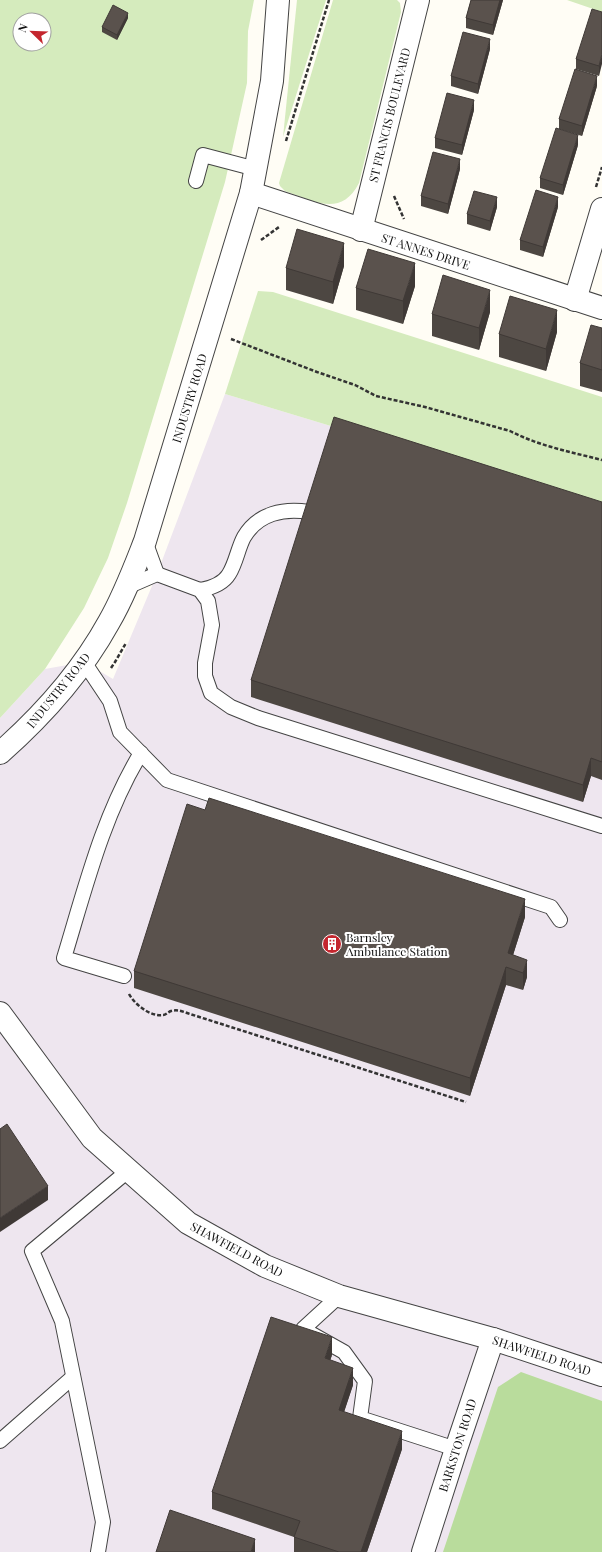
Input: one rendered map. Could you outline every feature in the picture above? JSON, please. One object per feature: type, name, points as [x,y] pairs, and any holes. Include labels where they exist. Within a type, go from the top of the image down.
[{"type":"street","name":"INDUSTRY ROAD","points":[[0,753],[25,730],[84,662],[109,623],[128,586],[145,541],[251,193],[272,81],[278,0]]},
{"type":"street","name":"ST FRANCIS BOULEVARD","points":[[361,230],[418,0]]},
{"type":"street","name":"ST ANNES DRIVE","points":[[251,193],[602,308]]},
{"type":"street","points":[[575,300],[602,209]]},
{"type":"street","name":"SHAWFIELD ROAD","points":[[0,1013],[92,1138],[188,1223],[265,1266],[339,1296],[493,1339],[602,1375]]},
{"type":"street","name":"BARKSTON ROAD","points":[[423,1552],[493,1339]]},
{"type":"lane","points":[[196,181],[203,155],[256,169]]},
{"type":"lane","points":[[128,586],[157,574],[200,590],[213,587],[229,575],[245,536],[257,522],[282,510],[309,512]]},
{"type":"lane","points":[[145,541],[157,574]]},
{"type":"lane","points":[[200,590],[208,601],[212,626],[205,663],[205,676],[210,693],[231,707],[258,718],[602,826]]},
{"type":"lane","points":[[84,662],[110,701],[120,732],[168,780],[551,907],[560,920]]},
{"type":"lane","points":[[124,976],[64,958],[98,848],[126,778],[141,753]]},
{"type":"lane","points":[[98,1552],[103,1522],[62,1321],[32,1251],[129,1170]]},
{"type":"lane","points":[[339,1296],[303,1329],[344,1352],[365,1381],[360,1418],[456,1449]]},
{"type":"lane","points":[[0,1441],[73,1377]]},
{"type":"path","points":[[285,144],[328,0]]},
{"type":"path","points":[[596,189],[602,167]]},
{"type":"path","points":[[393,195],[406,224]]},
{"type":"path","points":[[256,245],[278,227],[285,227]]},
{"type":"path","points":[[226,337],[355,385],[376,396],[425,407],[510,431],[545,445],[602,460]]},
{"type":"path","points":[[124,976],[126,989],[130,997],[138,1005],[157,1015],[165,1015],[171,1011],[178,1010],[466,1102]]},
{"type":"shaded area","points":[[225,394],[602,508],[602,1552],[0,1552],[0,718],[45,669],[84,662],[113,679],[157,574]]},
{"type":"green space","points":[[0,0],[254,0],[248,31],[247,83],[225,182],[127,503],[108,558],[84,608],[45,669],[0,718]]},
{"type":"green space","points":[[297,0],[326,0],[283,137]]},
{"type":"green space","points":[[333,0],[397,0],[400,3],[401,12],[359,183],[352,194],[344,200],[335,204],[326,204],[306,199],[285,191],[279,183]]},
{"type":"green space","points":[[567,0],[602,0],[602,12]]},
{"type":"green space","points":[[258,291],[273,292],[602,397],[602,508],[225,394]]},
{"type":"green space","points":[[521,1372],[602,1401],[602,1552],[443,1552],[498,1387]]},
{"type":"building","points":[[471,0],[500,0],[493,25],[466,18]]},
{"type":"building","points":[[113,5],[128,13],[117,35],[102,27]]},
{"type":"building","points":[[592,9],[602,12],[602,54],[599,66],[576,59]]},
{"type":"building","points":[[463,32],[490,39],[478,84],[451,76]]},
{"type":"building","points":[[575,69],[597,76],[582,126],[559,119]]},
{"type":"building","points":[[447,93],[474,100],[462,145],[435,138]]},
{"type":"building","points":[[556,128],[578,135],[563,185],[540,178]]},
{"type":"building","points":[[433,152],[460,159],[448,204],[421,196]]},
{"type":"building","points":[[536,190],[558,197],[543,247],[520,240]]},
{"type":"building","points":[[474,191],[497,197],[490,221],[467,214]]},
{"type":"building","points":[[297,229],[344,243],[333,282],[286,268]]},
{"type":"building","points":[[368,249],[415,263],[403,301],[356,288]]},
{"type":"building","points":[[443,275],[490,290],[479,328],[432,314]]},
{"type":"building","points":[[510,296],[557,310],[546,349],[499,334]]},
{"type":"building","points":[[591,325],[602,328],[602,370],[580,363]]},
{"type":"building","points":[[334,417],[602,502],[602,762],[591,758],[583,785],[251,680]]},
{"type":"building","name":"Barnsley Ambulance Station","points":[[209,798],[525,899],[508,953],[527,960],[523,973],[506,967],[470,1078],[134,971],[187,804],[205,810]]},
{"type":"building","points":[[7,1124],[48,1186],[0,1218],[0,1129]]},
{"type":"building","points":[[271,1317],[332,1337],[325,1358],[353,1368],[339,1410],[402,1431],[361,1552],[339,1552],[294,1537],[300,1521],[212,1492]]},
{"type":"building","points":[[170,1510],[255,1539],[251,1552],[156,1552]]},
{"type":"place","name":"Barnsley Ambulance Station","points":[[332,944]]}]
